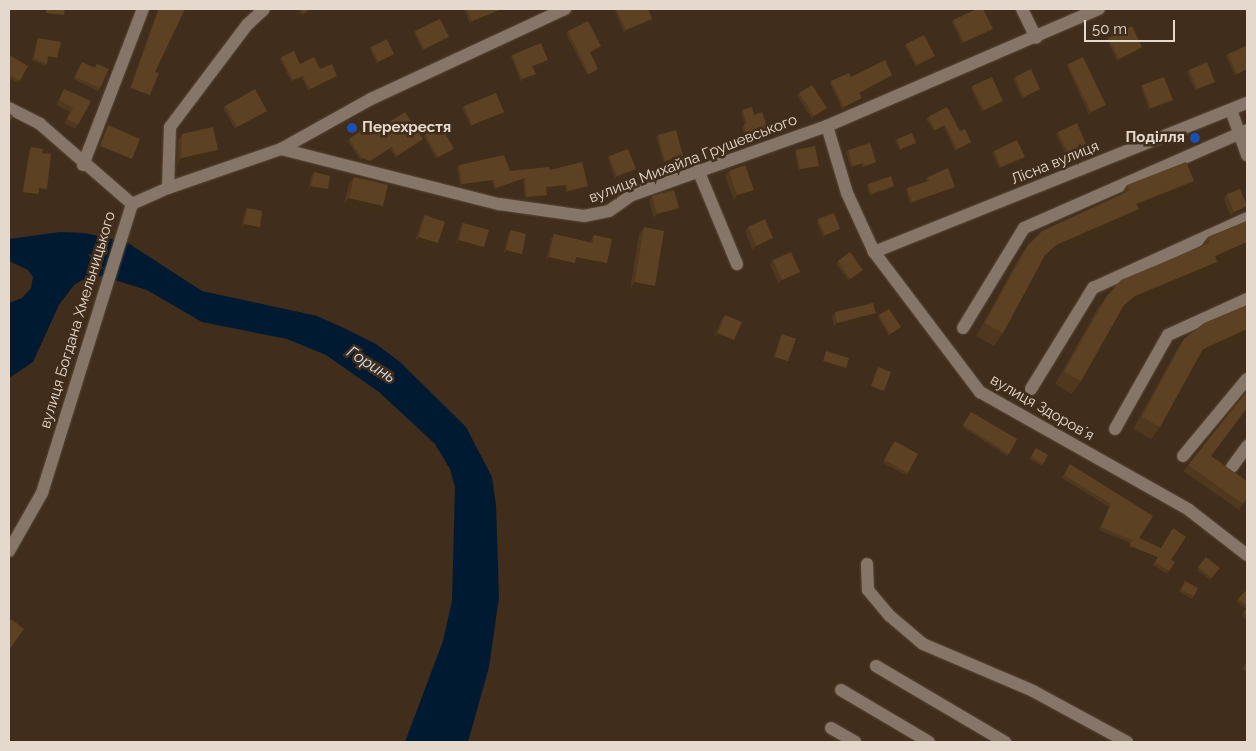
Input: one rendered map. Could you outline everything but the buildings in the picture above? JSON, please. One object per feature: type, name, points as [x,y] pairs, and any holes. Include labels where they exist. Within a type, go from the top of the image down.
[{"type":"street","points":[[168,188],[170,127],[247,25],[264,9]]},
{"type":"street","name":"вулиця Богдана Хмельницького","points":[[9,551],[42,493],[132,204],[168,188],[280,149],[371,99],[565,9]]},
{"type":"street","points":[[1022,9],[1036,38]]},
{"type":"street","name":"вулиця Михайла Грушевського","points":[[280,149],[499,204],[584,216],[609,211],[632,196],[698,170],[827,126],[1036,38],[1099,9]]},
{"type":"street","points":[[83,165],[139,10]]},
{"type":"street","name":"Лісна вулиця","points":[[874,252],[1247,103]]},
{"type":"street","points":[[9,108],[40,124],[83,165],[132,204]]},
{"type":"street","points":[[1231,110],[1243,132],[1247,155]]},
{"type":"street","name":"вулиця Здоровʼя","points":[[827,126],[847,193],[874,252],[980,392],[1189,510],[1247,555]]},
{"type":"street","points":[[963,328],[1024,228],[1243,132]]},
{"type":"street","points":[[698,170],[737,264]]},
{"type":"street","points":[[1031,389],[1093,288],[1247,218]]},
{"type":"street","points":[[1115,429],[1168,335],[1247,299]]},
{"type":"street","points":[[1183,456],[1247,379]]},
{"type":"street","points":[[1232,467],[1247,446]]},
{"type":"street","points":[[867,564],[868,590],[890,616],[923,644],[1033,691],[1128,742]]},
{"type":"street","points":[[876,666],[1005,742]]},
{"type":"street","points":[[841,690],[929,742]]},
{"type":"street","points":[[831,728],[855,742]]},
{"type":"water","name":"Горинь","points":[[60,232],[85,233],[128,243],[202,291],[317,316],[344,328],[376,344],[400,362],[466,427],[492,477],[496,505],[499,597],[489,667],[468,742],[405,742],[443,641],[452,601],[455,487],[450,469],[435,444],[379,392],[326,355],[287,339],[202,322],[147,290],[102,276],[89,276],[74,285],[59,305],[33,362],[9,378],[9,303],[22,298],[31,288],[33,277],[28,270],[9,261],[9,239]]},
{"type":"place","name":"Перехрестя","points":[[352,128]]},
{"type":"place","name":"Поділля","points":[[1195,138]]}]
